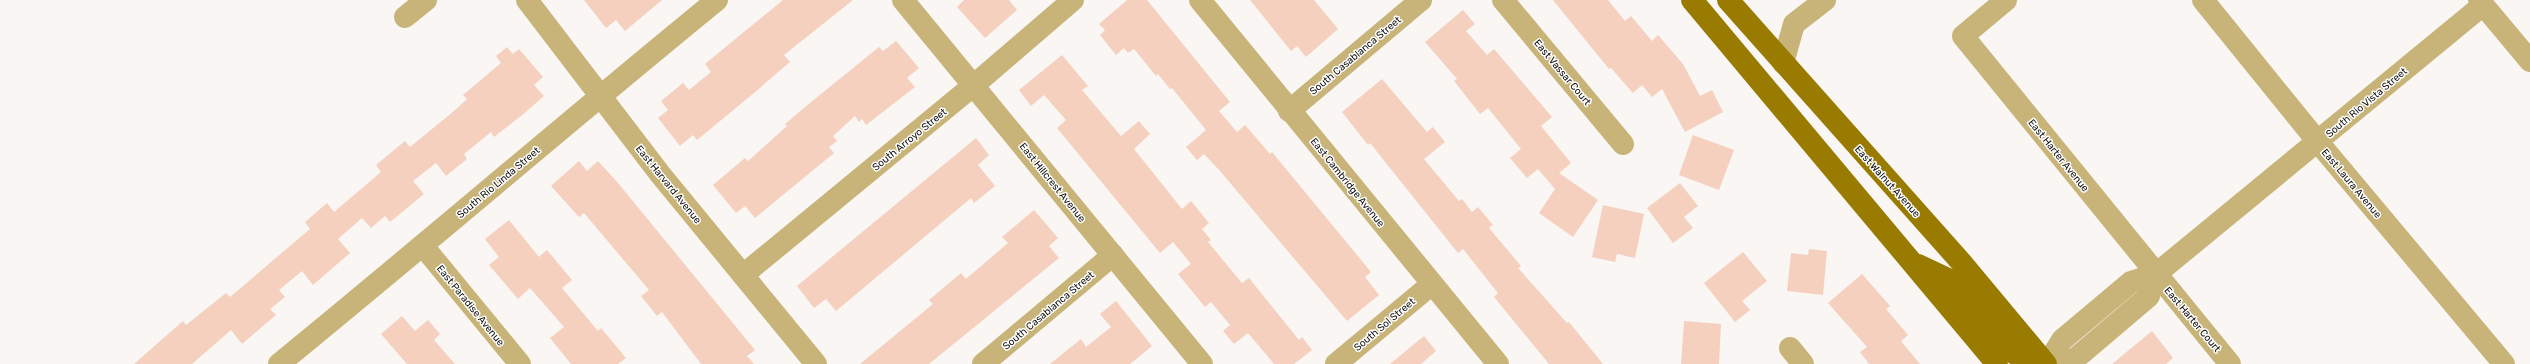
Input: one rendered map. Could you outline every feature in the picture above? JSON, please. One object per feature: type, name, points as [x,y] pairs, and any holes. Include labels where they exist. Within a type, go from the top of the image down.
[{"type":"main road","points":[[1692,0],[1997,364]]},
{"type":"main road","name":"East Walnut Avenue","points":[[1728,0],[1961,262],[2046,364]]},
{"type":"main road","points":[[1762,84],[1783,62]]},
{"type":"main road","points":[[1911,262],[1952,281],[2015,354],[2046,364]]},
{"type":"street","points":[[405,17],[426,0]]},
{"type":"street","name":"East Harvard Avenue","points":[[527,0],[599,96],[816,364]]},
{"type":"street","name":"South Rio Linda Street","points":[[279,364],[423,246],[599,96],[717,0]]},
{"type":"street","name":"East Hillcrest Avenue","points":[[903,0],[1202,364]]},
{"type":"street","name":"South Arroyo Street","points":[[743,275],[974,85],[1073,0]]},
{"type":"street","name":"East Cambridge Avenue","points":[[1200,0],[1289,111],[1498,364]]},
{"type":"street","name":"South Casablanca Street","points":[[1289,111],[1421,0]]},
{"type":"street","name":"East Vassar Court","points":[[1503,0],[1623,144]]},
{"type":"street","points":[[1783,62],[1794,24],[1825,0]]},
{"type":"street","name":"East Harter Avenue","points":[[2006,0],[1962,36],[2156,274]]},
{"type":"street","name":"East Laura Avenue","points":[[2203,0],[2318,142],[2504,364]]},
{"type":"street","points":[[2481,2],[2530,61]]},
{"type":"street","name":"South Rio Vista Street","points":[[2046,364],[2062,340],[2131,282],[2156,274],[2318,142],[2481,2]]},
{"type":"street","name":"East Paradise Avenue","points":[[423,246],[520,364]]},
{"type":"street","name":"South Casablanca Street","points":[[983,364],[1113,255]]},
{"type":"street","points":[[2050,364],[2075,359],[2149,296],[2156,274]]},
{"type":"street","name":"East Harter Court","points":[[2156,274],[2230,364]]},
{"type":"street","name":"South Sol Street","points":[[1336,364],[1432,284]]},
{"type":"building","points":[[584,0],[662,0],[625,31],[616,20],[606,28]]},
{"type":"building","points":[[783,0],[853,0],[784,55],[790,62],[754,93],[697,140],[693,135],[680,146],[658,118],[668,110],[661,101],[683,83],[689,90],[711,72],[705,64]]},
{"type":"building","points":[[964,0],[1009,0],[1017,10],[985,38],[957,7]]},
{"type":"building","points":[[1127,0],[1147,0],[1230,102],[1219,111],[1237,132],[1245,125],[1270,154],[1272,152],[1371,272],[1365,277],[1379,295],[1347,321],[1220,171],[1204,154],[1197,160],[1186,147],[1206,130],[1172,88],[1170,89],[1158,74],[1156,76],[1134,49],[1128,53],[1124,48],[1116,55],[1100,35],[1105,30],[1099,24]]},
{"type":"building","points":[[1250,0],[1314,0],[1338,29],[1306,57],[1297,46],[1291,51]]},
{"type":"building","points":[[1553,0],[1608,0],[1625,21],[1631,16],[1652,41],[1658,35],[1683,64],[1700,96],[1712,90],[1723,112],[1685,132],[1662,89],[1652,97],[1642,85],[1633,93],[1611,68],[1609,69]]},
{"type":"building","points":[[1463,10],[1475,24],[1466,31],[1487,55],[1494,49],[1552,117],[1541,126],[1571,163],[1559,173],[1598,200],[1573,237],[1539,213],[1555,189],[1538,169],[1527,178],[1510,158],[1521,149],[1488,108],[1480,114],[1454,81],[1457,79],[1425,42]]},
{"type":"building","points":[[896,41],[919,68],[907,78],[915,87],[866,125],[862,119],[859,122],[855,116],[833,136],[837,141],[829,147],[834,153],[755,218],[745,206],[736,213],[713,185],[745,158],[748,161],[787,126],[785,124],[879,47],[883,51]]},
{"type":"building","points":[[507,47],[513,54],[519,49],[543,77],[534,85],[544,96],[521,116],[494,137],[491,132],[464,154],[467,159],[446,176],[436,163],[413,181],[424,194],[390,222],[385,216],[371,228],[362,218],[338,239],[350,253],[313,285],[302,271],[279,290],[285,297],[270,309],[276,315],[242,344],[231,330],[192,364],[134,364],[183,321],[186,325],[226,293],[230,297],[310,229],[305,222],[327,203],[334,212],[381,172],[376,165],[405,141],[410,147],[454,111],[467,99],[463,95],[501,63],[496,56]]},
{"type":"building","points":[[1062,55],[1088,86],[1082,90],[1121,136],[1139,121],[1150,134],[1134,149],[1182,209],[1191,201],[1209,223],[1202,229],[1211,240],[1208,242],[1242,283],[1249,278],[1299,340],[1302,337],[1312,350],[1294,364],[1274,364],[1248,333],[1234,344],[1223,331],[1230,325],[1211,302],[1205,307],[1178,274],[1191,264],[1173,242],[1160,253],[1057,128],[1066,120],[1044,95],[1031,106],[1019,90]]},
{"type":"building","points":[[1382,79],[1427,132],[1433,127],[1445,142],[1424,159],[1459,201],[1462,199],[1472,212],[1478,207],[1493,225],[1489,228],[1521,266],[1518,268],[1567,323],[1569,322],[1603,364],[1549,364],[1494,297],[1498,293],[1463,249],[1458,253],[1370,143],[1368,145],[1342,112]]},
{"type":"building","points":[[1693,135],[1734,150],[1719,190],[1679,175]]},
{"type":"building","points":[[976,138],[989,155],[978,165],[995,186],[974,203],[971,198],[836,311],[826,299],[814,308],[797,286]]},
{"type":"building","points":[[579,161],[587,171],[598,161],[618,183],[755,350],[747,356],[754,364],[701,364],[662,312],[657,316],[641,296],[649,290],[584,213],[579,217],[551,186]]},
{"type":"building","points":[[1680,183],[1698,206],[1684,217],[1693,228],[1673,243],[1647,208]]},
{"type":"building","points":[[1603,205],[1644,214],[1635,258],[1617,254],[1615,262],[1592,257]]},
{"type":"building","points":[[1034,210],[1058,238],[1049,246],[1059,258],[929,364],[860,364],[933,304],[929,300],[961,273],[966,279],[1008,243],[1002,237]]},
{"type":"building","points":[[509,220],[539,257],[547,250],[572,280],[562,288],[598,331],[601,328],[626,358],[618,364],[571,364],[550,338],[564,327],[530,288],[518,299],[489,265],[499,257],[485,239]]},
{"type":"building","points":[[1809,249],[1827,251],[1823,295],[1787,291],[1791,253],[1808,255]]},
{"type":"building","points":[[1743,252],[1767,281],[1742,301],[1750,310],[1735,322],[1704,283]]},
{"type":"building","points":[[1862,274],[1890,306],[1886,309],[1908,335],[1901,341],[1920,364],[1869,364],[1860,352],[1867,347],[1828,303]]},
{"type":"building","points":[[1116,301],[1152,346],[1130,364],[1050,364],[1081,339],[1086,347],[1111,327],[1100,314]]},
{"type":"building","points":[[402,316],[415,331],[428,320],[440,334],[434,340],[455,364],[407,364],[381,334]]},
{"type":"building","points":[[1684,321],[1721,324],[1719,364],[1681,364]]},
{"type":"building","points":[[2152,331],[2173,358],[2166,364],[2112,364]]},
{"type":"building","points":[[1424,336],[1436,351],[1421,364],[1390,364]]}]
